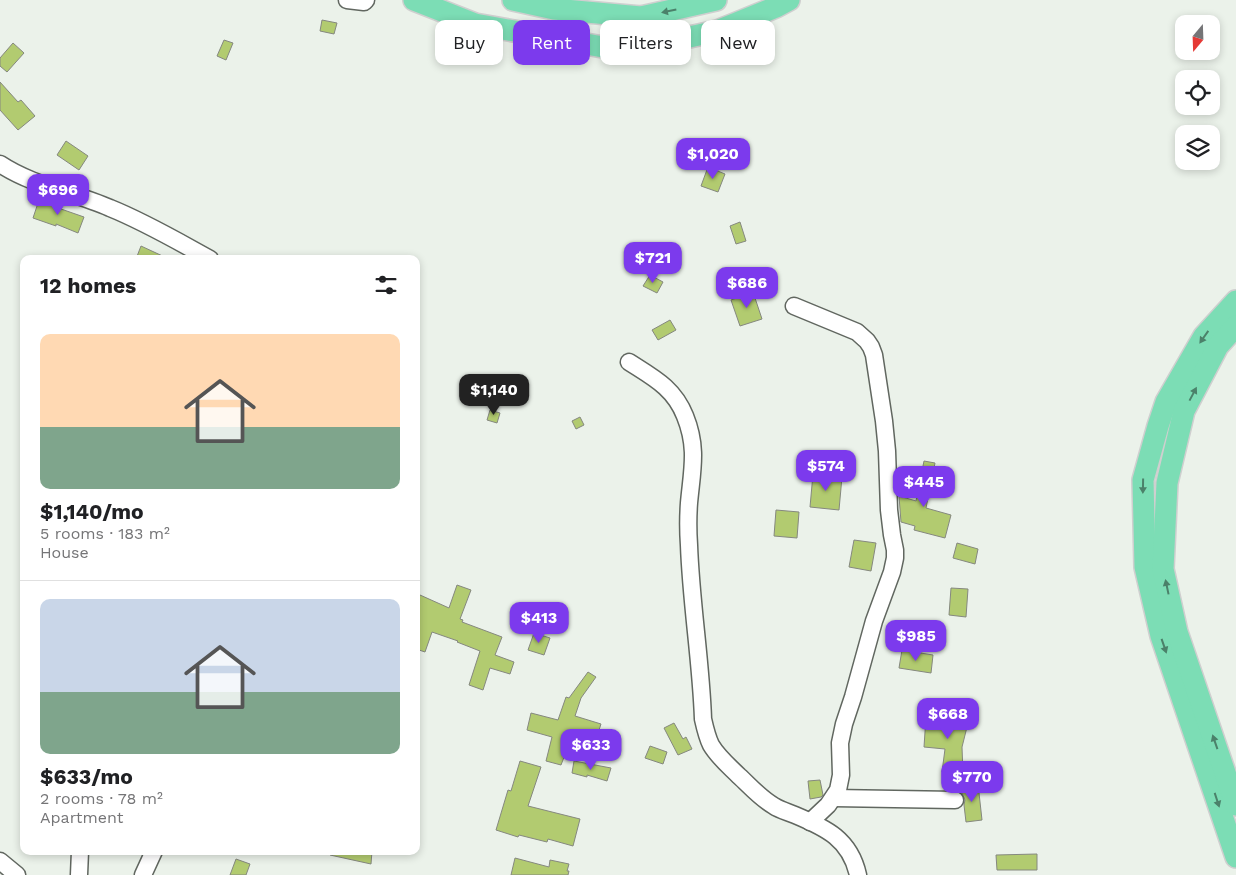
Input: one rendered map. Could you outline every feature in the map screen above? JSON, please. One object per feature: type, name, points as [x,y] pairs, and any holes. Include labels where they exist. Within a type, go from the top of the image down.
[{"type":"main road","points":[[414,0],[475,24],[625,51],[717,31],[789,0]]},
{"type":"main road","points":[[513,0],[554,9],[641,17],[716,0]]},
{"type":"main road","points":[[1236,300],[1204,336],[1166,402],[1142,480],[1145,567],[1161,636],[1236,857]]},
{"type":"main road","points":[[1236,326],[1218,346],[1184,411],[1167,483],[1163,568],[1177,632],[1236,805]]},
{"type":"main road","points":[[1158,426],[1179,432]]},
{"type":"street","points":[[347,0],[364,2],[366,0]]},
{"type":"street","points":[[0,164],[12,172],[31,180],[110,207],[160,231],[203,255]]},
{"type":"street","points":[[794,306],[857,332],[867,341],[874,354],[884,421],[889,516],[895,550],[894,565],[874,621],[844,724],[840,744],[841,775],[838,790],[828,805],[810,822]]},
{"type":"street","points":[[629,362],[658,380],[674,395],[685,416],[692,439],[694,469],[689,505],[689,546],[703,719],[707,735],[720,757],[760,796],[775,807],[830,832],[844,844],[853,858],[858,875]]},
{"type":"street","points":[[834,798],[955,800]]},
{"type":"street","points":[[79,875],[80,855]]},
{"type":"street","points":[[144,875],[152,855]]},
{"type":"street","points":[[0,861],[17,875]]},
{"type":"building","points":[[322,20],[337,23],[334,34],[320,31]]},
{"type":"building","points":[[224,40],[233,43],[226,60],[217,56]]},
{"type":"building","points":[[13,43],[24,53],[7,72],[0,66],[0,58]]},
{"type":"building","points":[[0,82],[18,102],[21,100],[35,116],[18,130],[0,110]]},
{"type":"building","points":[[66,141],[88,156],[79,170],[57,155]]},
{"type":"building","points":[[708,167],[725,174],[718,192],[701,186]]},
{"type":"building","points":[[39,200],[62,207],[61,209],[84,217],[78,233],[56,224],[56,226],[33,218]]},
{"type":"building","points":[[740,222],[746,241],[736,244],[730,226]]},
{"type":"building","points":[[141,246],[160,255],[138,255]]},
{"type":"building","points":[[650,275],[663,282],[657,293],[643,286]]},
{"type":"building","points":[[753,292],[762,319],[740,326],[731,300]]},
{"type":"building","points":[[670,320],[676,330],[658,340],[652,330]]},
{"type":"building","points":[[490,410],[500,413],[497,423],[487,420]]},
{"type":"building","points":[[580,417],[584,425],[576,429],[572,421]]},
{"type":"building","points":[[924,461],[935,463],[926,508],[951,515],[945,538],[914,530],[915,526],[901,522],[899,496],[916,501]]},
{"type":"building","points":[[813,474],[842,477],[839,510],[810,507]]},
{"type":"building","points":[[776,510],[799,512],[797,538],[774,536]]},
{"type":"building","points":[[854,540],[876,543],[871,571],[849,567]]},
{"type":"building","points":[[957,543],[978,549],[975,564],[953,558]]},
{"type":"building","points":[[457,585],[471,590],[460,619],[463,620],[462,622],[502,637],[495,655],[514,662],[510,674],[490,668],[483,690],[469,685],[480,651],[432,632],[425,652],[420,650],[420,595],[449,608]]},
{"type":"building","points":[[951,588],[968,589],[966,617],[949,615]]},
{"type":"building","points":[[547,604],[563,612],[558,622],[542,615]]},
{"type":"building","points":[[534,633],[550,638],[544,655],[528,650]]},
{"type":"building","points":[[902,650],[933,655],[931,673],[899,668]]},
{"type":"building","points":[[588,672],[596,677],[581,698],[575,716],[601,724],[597,736],[619,744],[615,755],[571,739],[561,765],[546,761],[552,737],[527,730],[531,713],[558,720],[566,697],[569,698]]},
{"type":"building","points":[[970,715],[962,747],[963,774],[942,772],[945,749],[924,747],[926,717],[941,718]]},
{"type":"building","points":[[674,723],[683,739],[686,737],[692,749],[678,755],[664,728]]},
{"type":"building","points":[[650,746],[667,752],[663,764],[645,758]]},
{"type":"building","points":[[520,761],[541,767],[528,806],[580,819],[573,846],[548,839],[547,842],[519,835],[518,837],[496,830],[508,790],[511,791]]},
{"type":"building","points":[[574,761],[611,768],[607,781],[572,773]]},
{"type":"building","points":[[820,780],[823,795],[810,799],[808,781]]},
{"type":"building","points":[[978,784],[982,820],[966,822],[965,800],[961,786]]},
{"type":"building","points":[[1037,854],[1037,870],[997,870],[996,855]]},
{"type":"building","points":[[330,855],[372,855],[371,864]]},
{"type":"building","points":[[515,858],[549,867],[550,860],[569,864],[568,875],[511,875]]},
{"type":"building","points":[[236,859],[250,864],[246,875],[230,875]]}]
